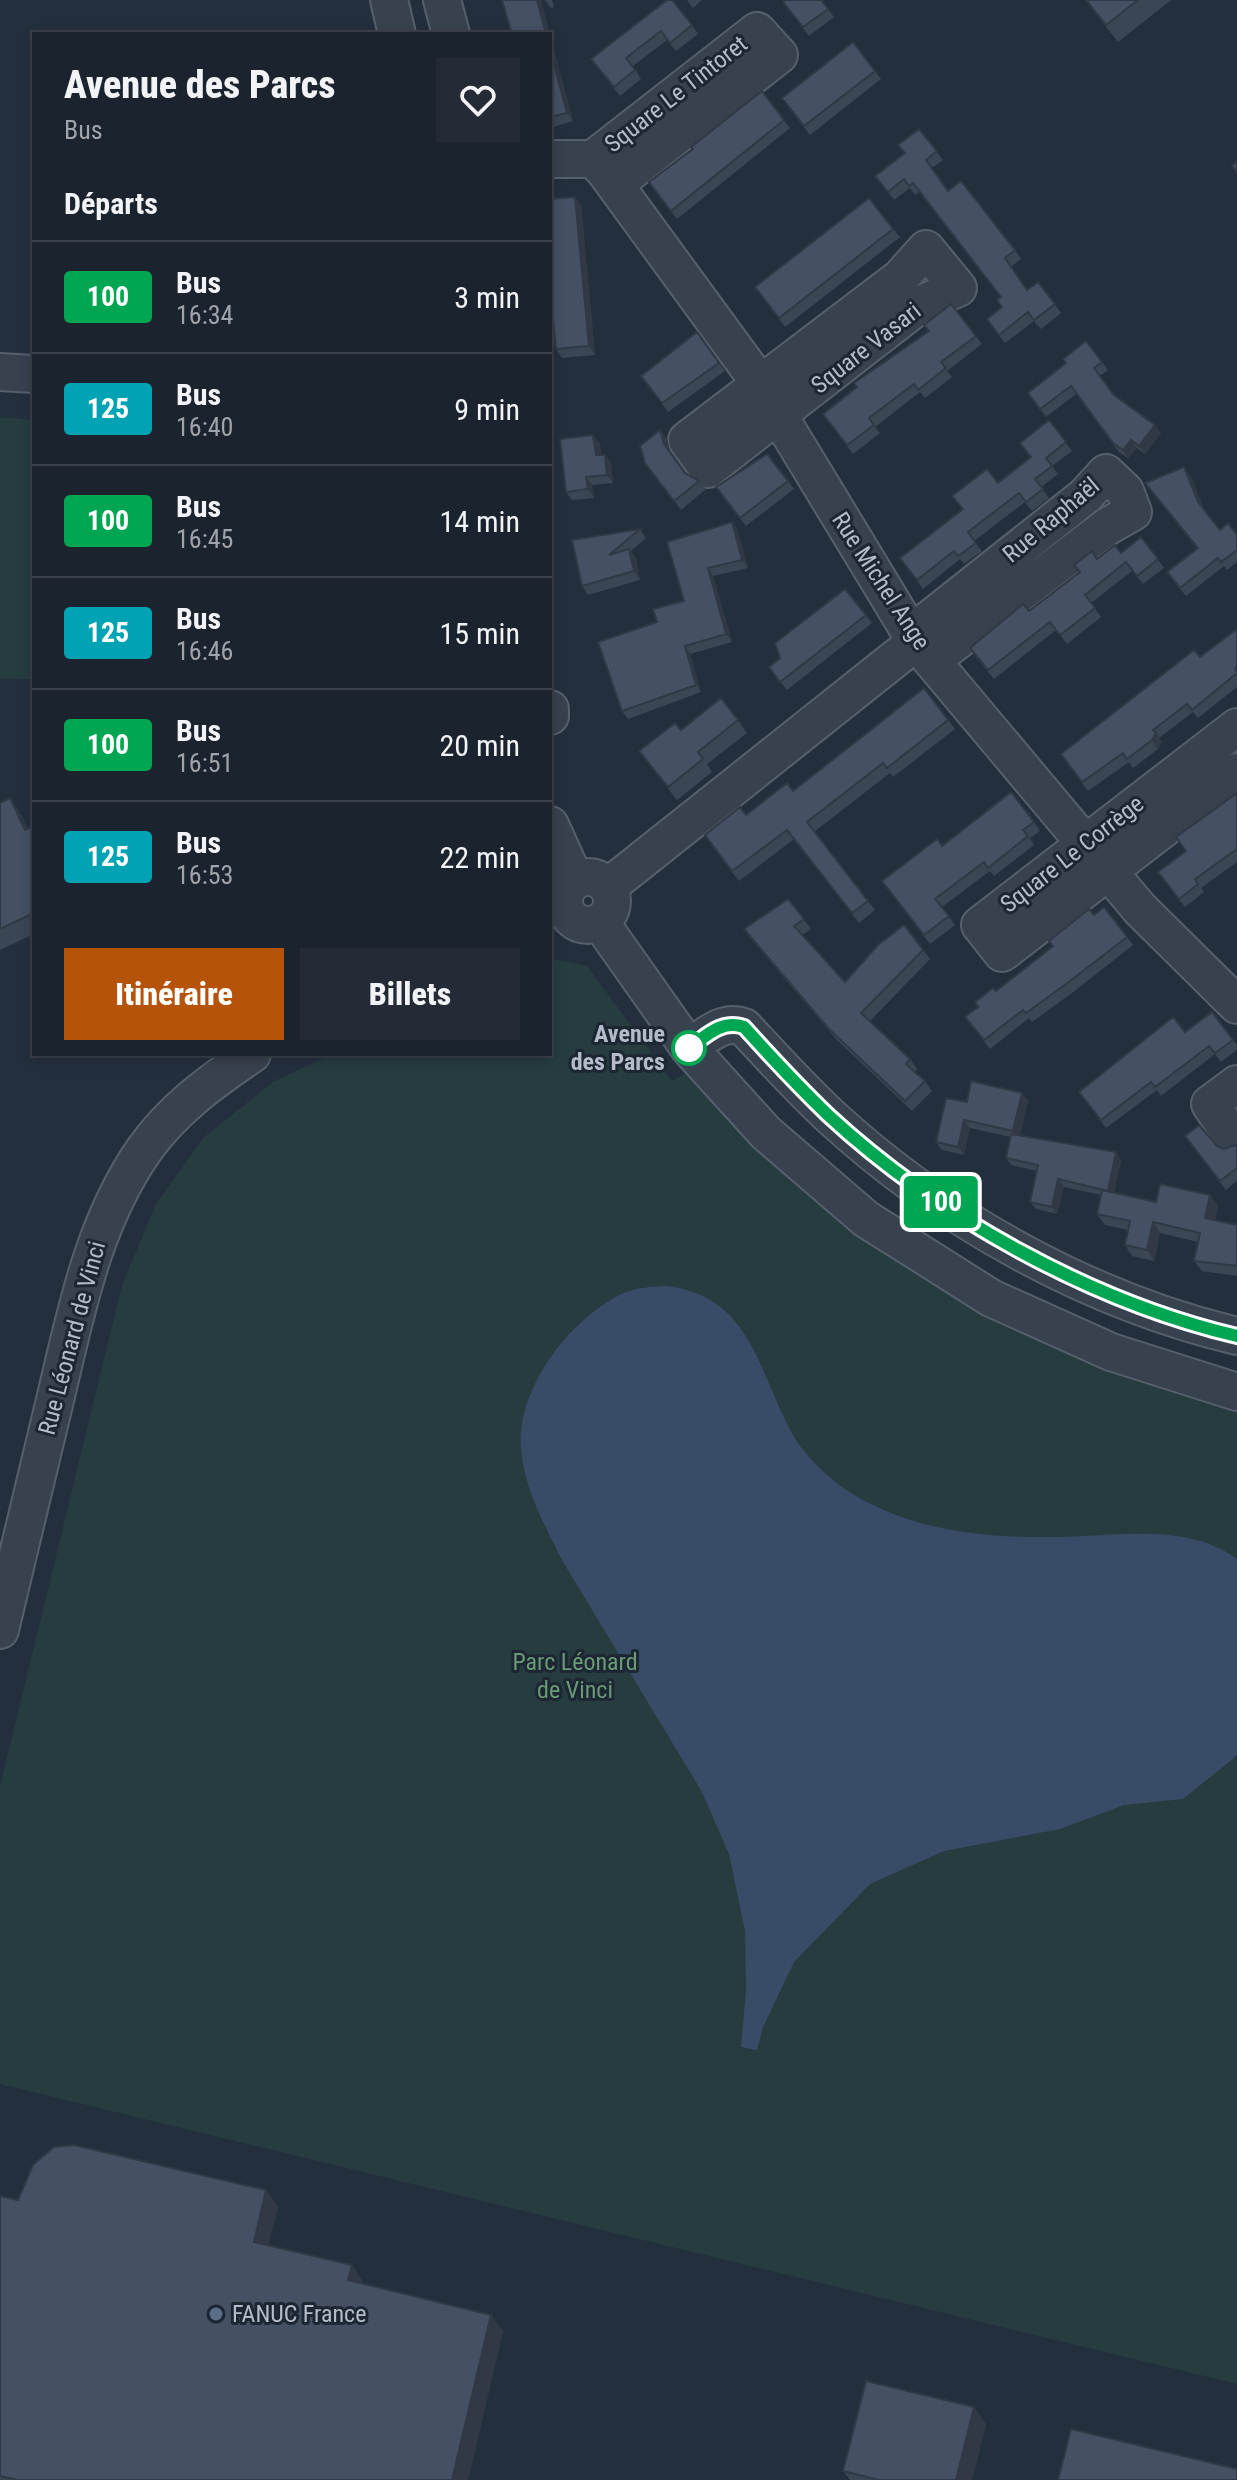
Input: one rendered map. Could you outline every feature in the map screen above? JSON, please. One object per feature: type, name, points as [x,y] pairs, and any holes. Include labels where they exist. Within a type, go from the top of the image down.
[{"type":"street","points":[[389,0],[397,32]]},
{"type":"street","points":[[442,0],[450,32]]},
{"type":"street","name":"Rue Michel Ange","points":[[552,159],[604,172],[760,384],[920,645],[1140,909],[1237,1005]]},
{"type":"street","name":"Square Vasari","points":[[926,249],[958,288],[919,305],[708,469],[687,440],[760,384],[900,278],[926,249]]},
{"type":"street","points":[[0,372],[32,374]]},
{"type":"street","name":"Rue Raphaël","points":[[575,899],[920,645],[1133,512],[1125,491],[1106,473],[1085,496],[920,645]]},
{"type":"street","name":"Square Le Corrège","points":[[1237,727],[980,925],[1002,953],[1237,772]]},
{"type":"street","points":[[552,831],[575,899],[612,906],[600,922],[689,1048],[766,1133],[866,1219],[991,1298],[1111,1352],[1233,1390]]},
{"type":"street","points":[[689,1048],[722,1026],[733,1023],[744,1027],[830,1117],[942,1203],[1056,1269],[1163,1314],[1237,1336]]},
{"type":"street","name":"Rue Léonard de Vinci","points":[[0,1630],[78,1306],[102,1227],[121,1186],[146,1148],[177,1112],[209,1083],[249,1056]]},
{"type":"street","points":[[1237,1084],[1210,1104],[1232,1136],[1237,1132]]},
{"type":"green space","points":[[0,417],[32,420],[32,679],[0,679]]},
{"type":"green space","name":"Parc Léonard de Vinci","points":[[553,959],[587,966],[672,1081],[691,1070],[901,1255],[1237,1408],[1237,2384],[0,2084],[0,1786],[122,1285],[156,1204],[203,1138],[273,1082],[328,1056],[552,1056]]},
{"type":"water","points":[[667,1286],[696,1293],[719,1306],[736,1323],[762,1366],[796,1440],[810,1459],[848,1491],[869,1503],[913,1521],[959,1531],[1029,1537],[1172,1535],[1217,1547],[1237,1559],[1237,1754],[1234,1758],[1183,1799],[1124,1805],[1060,1829],[944,1851],[870,1884],[794,1962],[763,2027],[757,2050],[741,2047],[746,1991],[745,1931],[729,1854],[702,1792],[562,1560],[531,1493],[521,1450],[527,1403],[550,1358],[566,1337],[584,1319],[624,1293]]},
{"type":"building","points":[[502,0],[537,0],[545,32],[511,32]]},
{"type":"building","points":[[667,0],[672,0],[692,25],[670,43],[661,31],[626,58],[635,70],[614,87],[591,59]]},
{"type":"building","points":[[821,0],[828,9],[803,27],[783,2]]},
{"type":"building","points":[[1086,0],[1138,0],[1106,25]]},
{"type":"building","points":[[853,42],[875,71],[804,126],[782,98]]},
{"type":"building","points":[[552,57],[567,113],[552,117]]},
{"type":"building","points":[[762,91],[784,120],[671,211],[649,182]]},
{"type":"building","points":[[919,129],[937,151],[926,160],[948,191],[961,181],[1015,250],[1005,258],[1027,290],[1038,282],[1055,304],[1034,320],[1028,312],[999,335],[987,319],[1002,307],[997,300],[1001,297],[913,183],[909,186],[904,179],[888,192],[875,176],[905,153],[898,145]]},
{"type":"building","points":[[575,197],[589,346],[556,349],[552,310],[552,199]]},
{"type":"building","points":[[869,198],[893,229],[779,318],[755,287]]},
{"type":"building","points":[[951,304],[976,336],[941,362],[946,368],[918,390],[914,384],[869,418],[874,425],[847,445],[823,414],[857,387],[854,383],[929,331],[924,325]]},
{"type":"building","points":[[697,332],[719,363],[662,403],[641,376]]},
{"type":"building","points":[[1086,341],[1102,362],[1094,368],[1114,395],[1155,425],[1139,446],[1131,440],[1123,450],[1113,443],[1071,386],[1040,409],[1028,393],[1066,363],[1063,359]]},
{"type":"building","points":[[1049,420],[1066,442],[1046,458],[1052,466],[1035,479],[1043,489],[1026,502],[1019,493],[968,532],[976,543],[958,556],[954,551],[917,580],[900,558],[963,509],[952,496],[987,469],[998,483],[1031,457],[1020,443]]},
{"type":"building","points":[[660,430],[664,444],[685,473],[699,481],[674,501],[645,463],[640,446]]},
{"type":"building","points":[[593,435],[596,455],[605,455],[607,475],[586,477],[588,489],[566,492],[560,439]]},
{"type":"building","points":[[767,454],[788,481],[740,518],[716,487]]},
{"type":"building","points":[[1184,467],[1198,502],[1220,530],[1228,523],[1237,535],[1237,550],[1221,562],[1218,558],[1180,588],[1167,572],[1198,548],[1145,483]]},
{"type":"building","points":[[732,522],[742,560],[708,568],[726,634],[685,646],[696,685],[622,711],[598,642],[657,622],[653,609],[684,601],[667,542]]},
{"type":"building","points":[[640,529],[609,555],[629,549],[634,571],[582,586],[572,540]]},
{"type":"building","points":[[1141,537],[1158,559],[1137,576],[1126,562],[1085,595],[1095,608],[1060,635],[1050,622],[988,670],[970,648],[1023,604],[1029,611],[1080,572],[1074,565],[1092,551],[1097,559],[1115,545],[1121,553]]},
{"type":"building","points":[[845,589],[866,615],[780,682],[769,667],[780,658],[775,643]]},
{"type":"building","points":[[1237,629],[1237,673],[1192,710],[1187,704],[1153,730],[1156,733],[1152,740],[1127,759],[1123,753],[1082,782],[1061,754],[1194,650],[1200,657]]},
{"type":"building","points":[[924,688],[948,720],[887,768],[883,763],[807,822],[868,901],[852,913],[787,830],[732,871],[705,835],[740,807],[746,815],[787,783],[793,791]]},
{"type":"building","points":[[721,698],[738,720],[698,752],[703,759],[668,787],[639,751],[675,723],[681,730]]},
{"type":"building","points":[[1011,792],[1034,822],[1023,830],[1028,836],[988,868],[984,862],[935,899],[949,916],[924,935],[882,881],[937,839],[942,846]]},
{"type":"building","points":[[1237,793],[1237,849],[1195,879],[1198,884],[1179,899],[1158,872],[1186,851],[1176,837]]},
{"type":"building","points":[[10,798],[25,830],[32,827],[32,914],[0,929],[0,803]]},
{"type":"building","points":[[788,899],[804,919],[794,926],[845,982],[878,945],[904,925],[923,950],[861,1013],[910,1059],[906,1064],[925,1081],[905,1101],[829,1029],[744,929]]},
{"type":"building","points":[[1104,907],[1127,937],[1026,1013],[1023,1010],[984,1040],[965,1017],[978,1007],[975,1002],[993,988],[996,991],[1053,946],[1049,941],[1089,909],[1094,915]]},
{"type":"building","points":[[1212,1012],[1233,1040],[1215,1053],[1209,1046],[1155,1087],[1151,1082],[1101,1120],[1079,1092],[1173,1017],[1185,1032]]},
{"type":"building","points":[[971,1081],[1022,1093],[1013,1131],[964,1120],[958,1147],[936,1142],[946,1098],[967,1102]]},
{"type":"building","points":[[1199,1125],[1217,1146],[1224,1149],[1237,1146],[1237,1168],[1220,1181],[1185,1136]]},
{"type":"building","points":[[1011,1134],[1116,1152],[1108,1191],[1058,1179],[1052,1207],[1030,1202],[1038,1165],[1006,1158]]},
{"type":"building","points":[[1160,1184],[1210,1195],[1205,1218],[1237,1225],[1237,1266],[1194,1261],[1200,1233],[1153,1222],[1147,1250],[1125,1245],[1130,1221],[1097,1214],[1102,1190],[1156,1202]]},
{"type":"building","name":"FANUC France","points":[[74,2145],[266,2190],[254,2242],[352,2265],[348,2280],[491,2315],[452,2480],[18,2480],[0,2476],[0,2196],[18,2200],[33,2165],[54,2147]]},
{"type":"building","points":[[866,2381],[974,2407],[956,2480],[879,2480],[843,2471]]},
{"type":"building","points":[[1071,2429],[1237,2469],[1237,2480],[1058,2480]]},
{"type":"bus line","name":"100","points":[[689,1048],[722,1026],[733,1023],[744,1027],[830,1117],[942,1203],[1056,1269],[1163,1314],[1237,1336]]},
{"type":"place","name":"Avenue des Parcs","points":[[689,1048]]},
{"type":"place","name":"FANUC France","points":[[216,2314]]}]
